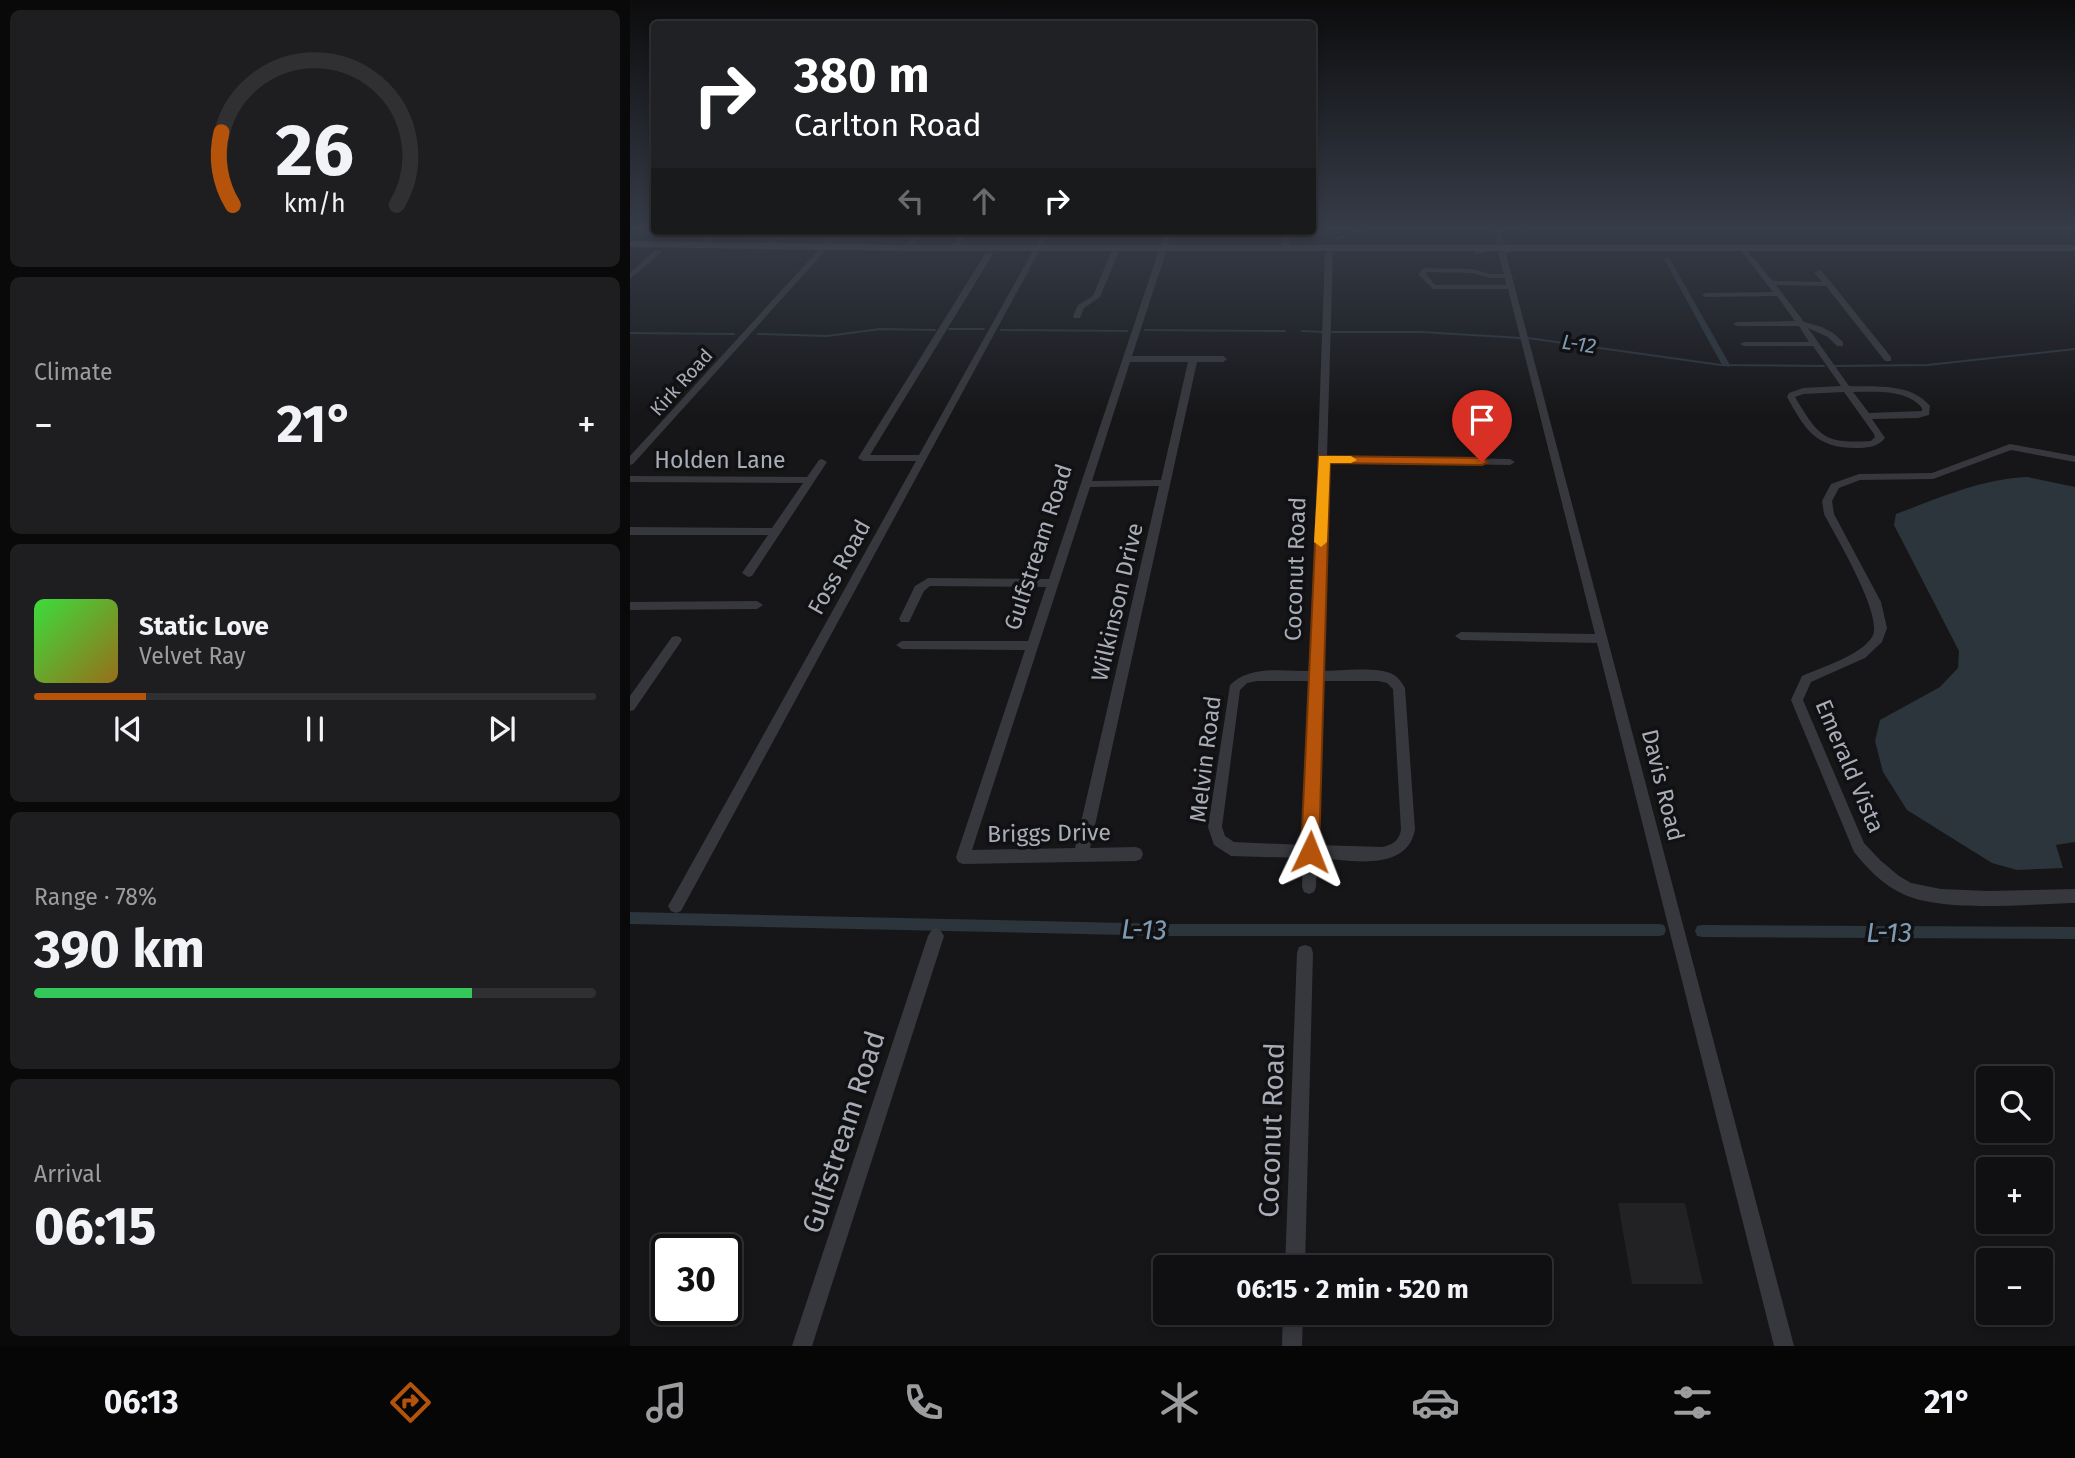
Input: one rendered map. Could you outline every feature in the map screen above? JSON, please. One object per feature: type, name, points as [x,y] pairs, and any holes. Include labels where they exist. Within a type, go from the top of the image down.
[{"type":"street","name":"Kirk Road","points":[[631,459],[786,290]]},
{"type":"street","points":[[923,458],[863,458],[967,290]]},
{"type":"street","name":"Foss Road","points":[[676,906],[1014,290]]},
{"type":"street","points":[[1077,316],[1081,307],[1096,296],[1099,290]]},
{"type":"street","name":"Gulfstream Road","points":[[963,857],[1149,290]]},
{"type":"street","name":"Coconut Road","points":[[1309,887],[1329,290]]},
{"type":"street","name":"Davis Road","points":[[1511,290],[1784,1346]]},
{"type":"street","points":[[1775,290],[1799,324],[1814,344],[1847,390],[1866,416],[1880,438],[1874,444],[1824,442],[1815,436],[1791,397],[1797,391],[1847,390],[1904,392],[1919,398],[1927,408],[1926,413],[1918,415],[1866,416]]},
{"type":"street","points":[[1833,290],[1888,359]]},
{"type":"street","points":[[1706,295],[1778,294]]},
{"type":"street","points":[[1738,324],[1799,324],[1833,335],[1840,344]]},
{"type":"street","points":[[1744,344],[1814,344]]},
{"type":"street","points":[[1126,359],[1223,359]]},
{"type":"street","name":"Wilkinson Drive","points":[[1081,855],[1193,359]]},
{"type":"street","name":"Emerald Vista","points":[[2075,458],[2010,447],[2000,448],[1933,476],[1859,477],[1835,486],[1827,500],[1829,514],[1875,602],[1881,628],[1878,639],[1861,656],[1806,680],[1797,700],[1859,847],[1871,863],[1892,879],[1909,890],[1941,896],[2075,897]]},
{"type":"street","points":[[1323,459],[1510,462]]},
{"type":"street","points":[[748,573],[822,462]]},
{"type":"street","name":"Holden Lane","points":[[630,479],[810,480]]},
{"type":"street","points":[[1085,484],[1166,483]]},
{"type":"street","points":[[630,531],[775,532]]},
{"type":"street","points":[[905,619],[919,589],[928,582],[1052,583]]},
{"type":"street","points":[[630,606],[757,606]]},
{"type":"street","points":[[1461,636],[1602,639]]},
{"type":"street","points":[[630,706],[676,640]]},
{"type":"street","points":[[902,645],[1032,646]]},
{"type":"street","name":"Melvin Road","points":[[1310,852],[1231,849],[1219,840],[1215,827],[1234,688],[1243,679],[1257,676],[1316,676]]},
{"type":"street","points":[[1310,852],[1390,853],[1403,844],[1408,830],[1399,688],[1391,679],[1378,676],[1316,676]]},
{"type":"street","name":"Briggs Drive","points":[[963,857],[1136,854]]},
{"type":"street","name":"Gulfstream Road","points":[[802,1346],[936,936]]},
{"type":"street","name":"Coconut Road","points":[[1295,1255],[1305,953]]},
{"type":"street","points":[[1292,1346],[1293,1325]]},
{"type":"shaded area","points":[[2027,477],[2075,487],[2075,842],[2056,845],[2063,868],[2017,870],[1992,863],[1907,810],[1883,772],[1875,741],[1880,720],[1940,687],[1958,668],[1959,651],[1894,525],[1896,514],[1977,485]]},
{"type":"shaded area","points":[[1618,1203],[1685,1203],[1703,1284],[1632,1284]]},
{"type":"waterway","points":[[1684,290],[1726,365]]},
{"type":"waterway","name":"L-12","points":[[758,334],[827,336],[880,329],[935,330]]},
{"type":"waterway","name":"L-12","points":[[949,329],[984,329]]},
{"type":"waterway","name":"L-12","points":[[1001,330],[1127,331]]},
{"type":"waterway","name":"L-12","points":[[1145,330],[1285,331]]},
{"type":"waterway","name":"L-12","points":[[1302,331],[1322,332]]},
{"type":"waterway","name":"L-12","points":[[1332,332],[1422,332],[1521,338]]},
{"type":"waterway","name":"L-12","points":[[630,333],[734,334]]},
{"type":"waterway","name":"L-12","points":[[1528,338],[1721,365],[1824,366]]},
{"type":"waterway","name":"L-12","points":[[1835,366],[1927,365],[2075,349]]},
{"type":"waterway","name":"L-13","points":[[630,918],[1170,930],[1659,930]]},
{"type":"waterway","name":"L-13","points":[[1702,931],[2075,933]]},
{"type":"slow traffic","points":[[1321,542],[1323,459],[1351,460]]},
{"type":"route","points":[[1310,852],[1323,459],[1482,462]]}]
